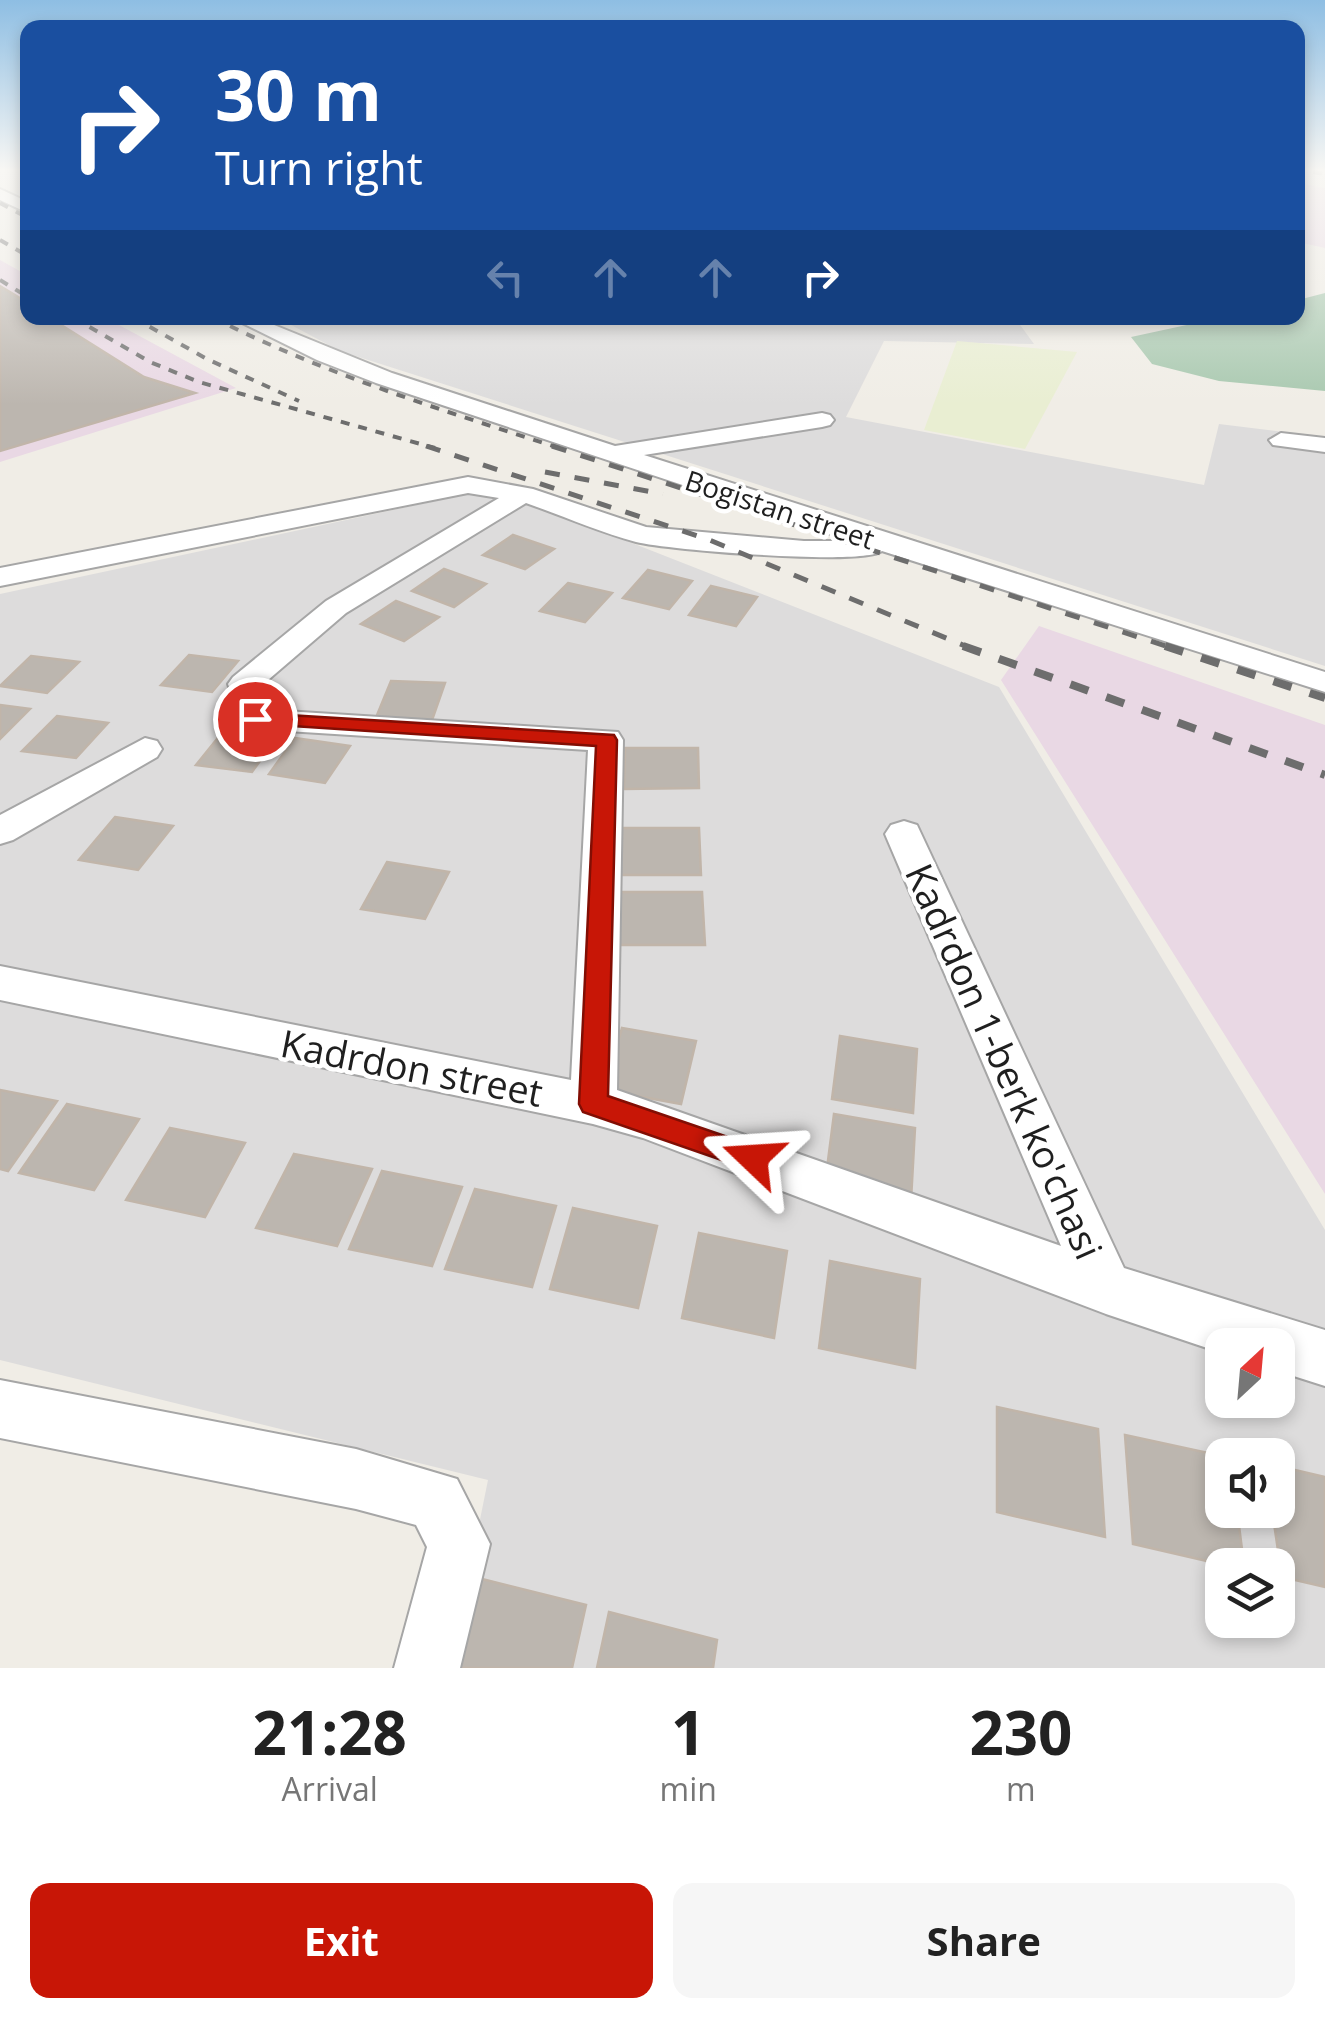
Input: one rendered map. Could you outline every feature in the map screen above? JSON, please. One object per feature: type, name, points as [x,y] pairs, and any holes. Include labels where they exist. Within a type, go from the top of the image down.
[{"type":"street","name":"Bogistan street","points":[[257,325],[339,362],[885,544],[1325,682]]},
{"type":"street","points":[[612,453],[822,420]]},
{"type":"street","points":[[1280,440],[1325,445]]},
{"type":"street","points":[[0,577],[468,485],[524,494],[642,535],[804,550],[871,549],[885,544]]},
{"type":"street","points":[[524,494],[336,607],[244,684],[255,719],[606,740],[593,1104]]},
{"type":"street","points":[[0,831],[145,749]]},
{"type":"street","name":"Kadrdon 1-berk ko'chasi","points":[[904,834],[1106,1288]]},
{"type":"street","name":"Kadrdon street","points":[[0,983],[593,1104],[647,1120],[1106,1288],[1325,1358]]},
{"type":"street","points":[[0,1409],[356,1479],[436,1500],[459,1544],[427,1668]]},
{"type":"shaded area","points":[[0,260],[20,271],[20,325],[119,325],[236,388],[0,462]]},
{"type":"shaded area","points":[[291,325],[1020,325],[1034,344],[884,341],[846,417],[1204,485],[1219,424],[1325,437],[1325,666],[340,351]]},
{"type":"shaded area","points":[[477,492],[525,501],[999,687],[1325,1230],[1325,1668],[450,1668],[488,1480],[0,1360],[0,594]]},
{"type":"shaded area","points":[[1039,626],[1325,725],[1325,1194],[1001,680]]},
{"type":"green space","points":[[1325,293],[1325,391],[1219,381],[1152,364],[1131,337],[1187,325],[1305,325],[1305,298]]},
{"type":"green space","points":[[957,341],[1077,352],[1025,449],[924,430]]},
{"type":"building","points":[[0,286],[20,298],[20,325],[61,325],[144,377],[195,393],[0,451]]},
{"type":"building","points":[[513,535],[554,549],[525,569],[483,555]]},
{"type":"building","points":[[444,569],[486,584],[454,607],[412,591]]},
{"type":"building","points":[[648,570],[692,581],[669,609],[623,598]]},
{"type":"building","points":[[568,583],[612,593],[585,622],[540,611]]},
{"type":"building","points":[[711,586],[757,597],[736,626],[689,615]]},
{"type":"building","points":[[396,601],[439,617],[404,641],[361,624]]},
{"type":"building","points":[[189,655],[238,661],[212,692],[161,685]]},
{"type":"building","points":[[31,656],[79,662],[47,693],[0,686]]},
{"type":"building","points":[[391,681],[445,683],[431,723],[375,720]]},
{"type":"building","points":[[0,705],[30,709],[0,739]]},
{"type":"building","points":[[57,716],[108,723],[76,758],[22,751]]},
{"type":"building","points":[[225,729],[278,736],[252,772],[196,765]]},
{"type":"building","points":[[295,738],[350,746],[325,783],[269,774]]},
{"type":"building","points":[[625,748],[698,748],[699,788],[624,789]]},
{"type":"building","points":[[115,817],[173,826],[138,870],[79,860]]},
{"type":"building","points":[[621,828],[699,828],[701,875],[620,875]]},
{"type":"building","points":[[387,862],[449,872],[425,919],[361,909]]},
{"type":"building","points":[[620,892],[702,892],[705,945],[618,945]]},
{"type":"building","points":[[622,1028],[696,1041],[681,1104],[604,1090]]},
{"type":"building","points":[[840,1036],[917,1049],[913,1113],[832,1099]]},
{"type":"building","points":[[0,1090],[57,1101],[8,1171],[0,1169]]},
{"type":"building","points":[[67,1104],[139,1119],[94,1190],[19,1173]]},
{"type":"building","points":[[834,1114],[915,1128],[911,1200],[825,1184]]},
{"type":"building","points":[[170,1128],[245,1143],[205,1217],[126,1200]]},
{"type":"building","points":[[294,1154],[372,1169],[337,1246],[256,1228]]},
{"type":"building","points":[[382,1171],[462,1187],[432,1266],[349,1249]]},
{"type":"building","points":[[475,1189],[556,1206],[532,1287],[445,1269]]},
{"type":"building","points":[[573,1208],[657,1226],[638,1308],[550,1289]]},
{"type":"building","points":[[699,1233],[787,1251],[774,1338],[682,1318]]},
{"type":"building","points":[[830,1261],[920,1279],[915,1368],[819,1348]]},
{"type":"building","points":[[997,1407],[1098,1429],[1105,1537],[997,1512]]},
{"type":"building","points":[[1125,1435],[1205,1452],[1205,1528],[1239,1528],[1242,1548],[1205,1548],[1205,1561],[1133,1544]]},
{"type":"building","points":[[1295,1470],[1325,1477],[1325,1587],[1295,1580],[1295,1548],[1278,1548],[1275,1528],[1295,1528]]},
{"type":"building","points":[[482,1579],[586,1605],[572,1668],[457,1668]]},
{"type":"building","points":[[609,1612],[717,1640],[713,1668],[597,1668]]},
{"type":"railway","points":[[0,280],[20,292]]},
{"type":"railway","points":[[86,325],[150,362],[199,382],[435,448]]},
{"type":"railway","points":[[146,325],[207,359],[299,401]]},
{"type":"railway","points":[[229,325],[341,374],[559,448]]},
{"type":"railway","points":[[426,446],[707,539],[970,648]]},
{"type":"railway","points":[[552,446],[1172,648]]},
{"type":"railway","points":[[545,472],[663,494]]},
{"type":"railway","points":[[963,646],[1325,775]]},
{"type":"railway","points":[[1165,646],[1325,698]]},
{"type":"route","points":[[255,719],[606,740],[593,1104],[753,1158]]}]
